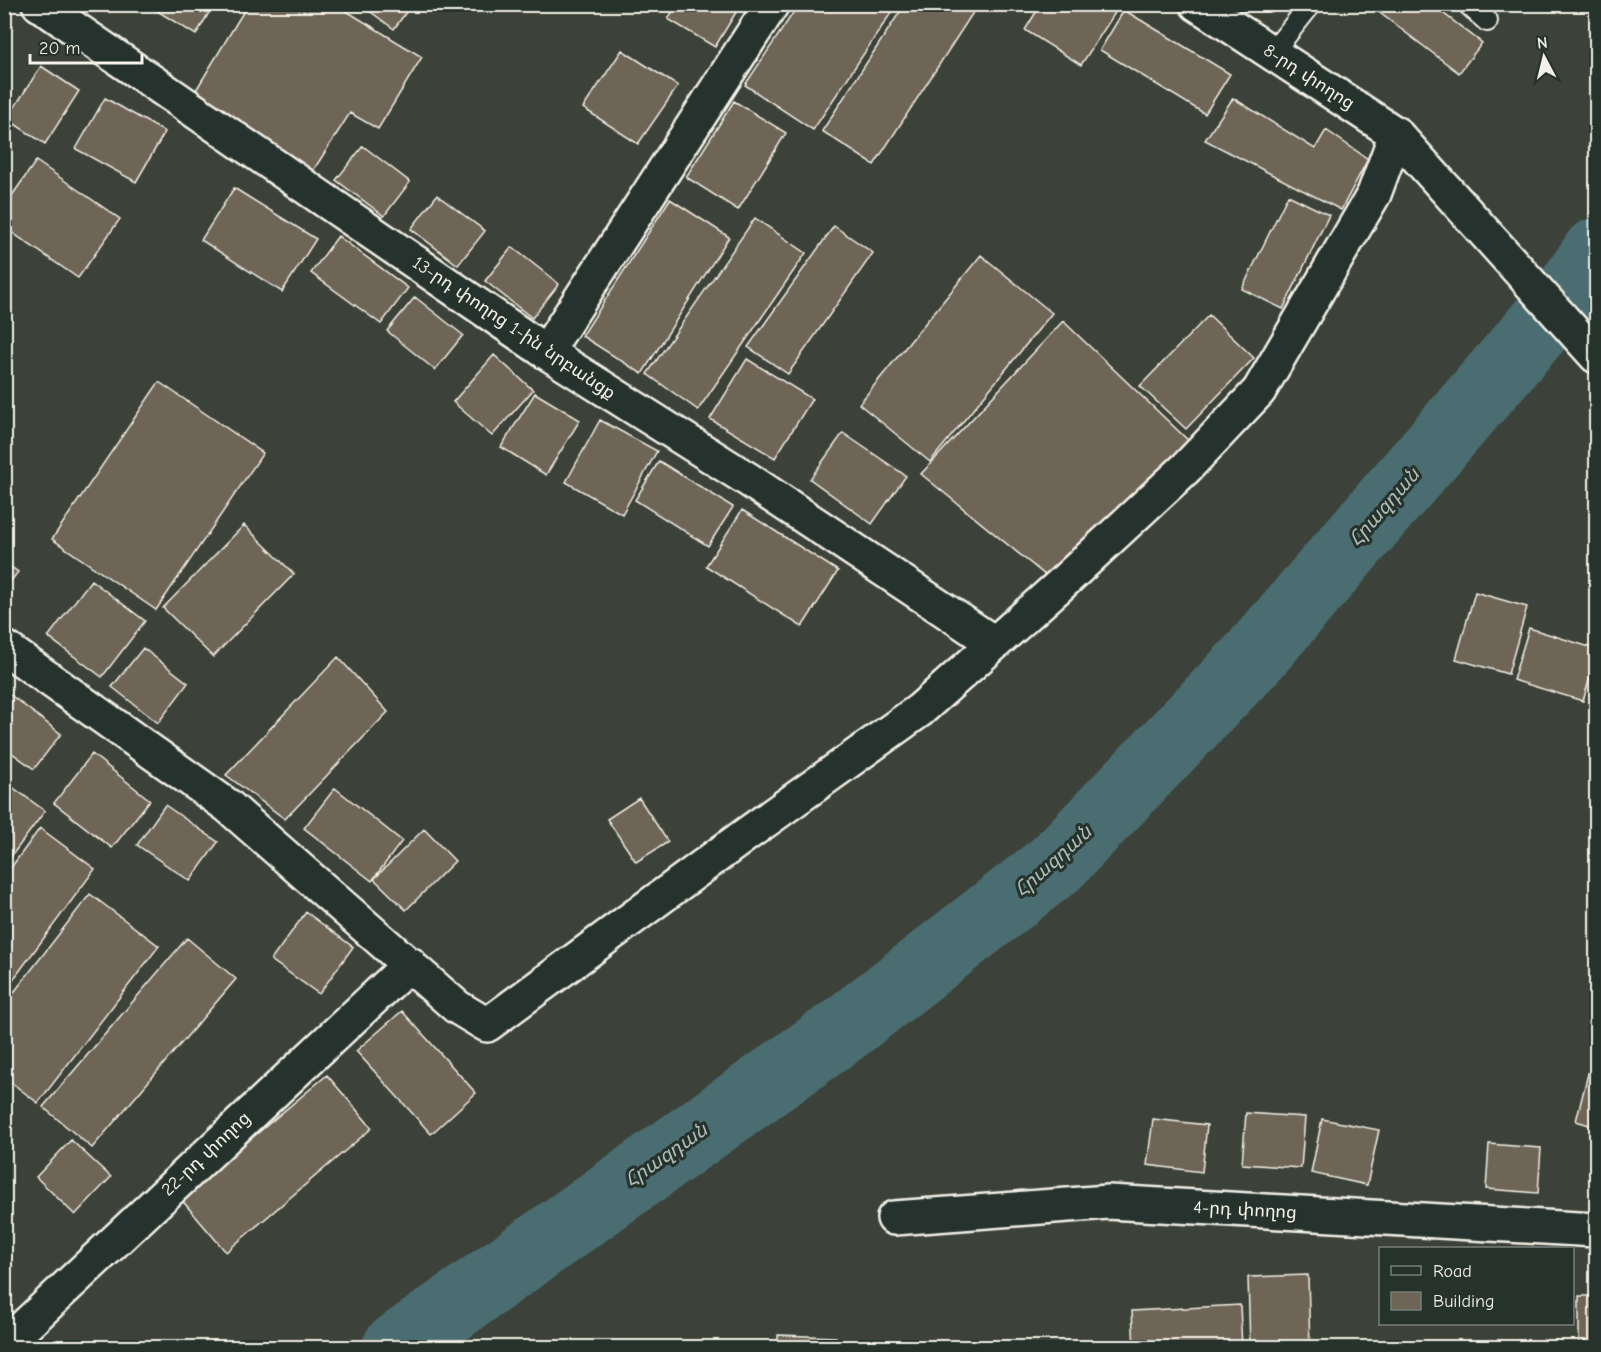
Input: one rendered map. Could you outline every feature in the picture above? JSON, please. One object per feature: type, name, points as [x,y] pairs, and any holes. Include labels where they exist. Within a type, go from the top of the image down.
[{"type":"street","name":"13-րդ փողոց 1-ին նրբանցք","points":[[39,4],[546,352],[749,480],[994,643]]},
{"type":"street","points":[[546,352],[772,4]]},
{"type":"street","name":"8-րդ փողոց","points":[[1197,4],[1406,145],[1596,356]]},
{"type":"street","points":[[4,647],[228,806],[458,1007],[487,1025],[920,710],[1059,586],[1186,468],[1258,391],[1374,194],[1406,145]]},
{"type":"street","name":"22-րդ փողոց","points":[[5,1347],[410,964]]},
{"type":"street","name":"4-րդ փողոց","points":[[894,1218],[1108,1202],[1596,1230]]},
{"type":"lane","points":[[1272,53],[1311,4]]},
{"type":"lane","points":[[1468,4],[1487,21]]},
{"type":"building","points":[[146,4],[214,4],[196,35]]},
{"type":"building","points":[[248,4],[335,4],[422,57],[378,129],[350,113],[311,174],[190,100]]},
{"type":"building","points":[[360,4],[412,4],[394,29]]},
{"type":"building","points":[[677,4],[741,4],[715,47],[668,19]]},
{"type":"building","points":[[799,4],[897,4],[813,130],[745,85]]},
{"type":"building","points":[[905,4],[964,4],[974,11],[874,165],[822,131]]},
{"type":"building","points":[[1041,4],[1120,5],[1081,65],[1025,30]]},
{"type":"building","points":[[1380,4],[1431,4],[1482,43],[1459,73],[1376,10]]},
{"type":"building","points":[[1124,10],[1230,74],[1205,114],[1100,50]]},
{"type":"building","points":[[622,50],[678,86],[638,144],[583,108]]},
{"type":"building","points":[[41,66],[79,91],[45,144],[7,119]]},
{"type":"building","points":[[105,98],[165,132],[136,182],[76,149]]},
{"type":"building","points":[[1233,98],[1315,149],[1326,130],[1368,159],[1341,210],[1205,140]]},
{"type":"building","points":[[734,101],[786,133],[738,210],[686,177]]},
{"type":"building","points":[[363,146],[410,182],[384,216],[336,180]]},
{"type":"building","points":[[36,161],[120,219],[78,278],[4,227],[4,207]]},
{"type":"building","points":[[234,188],[316,239],[282,292],[201,240]]},
{"type":"building","points":[[437,195],[485,231],[458,265],[411,229]]},
{"type":"building","points":[[1288,195],[1329,215],[1283,309],[1242,289]]},
{"type":"building","points":[[670,199],[729,237],[642,374],[582,336]]},
{"type":"building","points":[[755,218],[806,253],[698,410],[647,374]]},
{"type":"building","points":[[834,226],[873,253],[788,374],[748,347]]},
{"type":"building","points":[[338,236],[408,288],[381,324],[311,273]]},
{"type":"building","points":[[512,247],[559,284],[532,318],[485,281]]},
{"type":"building","points":[[981,255],[1052,313],[930,462],[859,404]]},
{"type":"building","points":[[415,297],[463,335],[435,370],[387,331]]},
{"type":"building","points":[[1209,315],[1254,358],[1186,429],[1140,386]]},
{"type":"building","points":[[1063,321],[1192,444],[1045,575],[921,474]]},
{"type":"building","points":[[494,355],[533,390],[492,436],[453,402]]},
{"type":"building","points":[[747,359],[812,399],[775,458],[710,419]]},
{"type":"building","points":[[159,382],[263,453],[156,610],[52,539]]},
{"type":"building","points":[[535,393],[580,420],[546,475],[501,447]]},
{"type":"building","points":[[600,420],[657,451],[622,514],[566,482]]},
{"type":"building","points":[[843,433],[906,476],[872,524],[810,479]]},
{"type":"building","points":[[659,461],[733,507],[708,546],[635,500]]},
{"type":"building","points":[[742,510],[838,571],[802,627],[706,566]]},
{"type":"building","points":[[244,525],[294,574],[213,657],[163,608]]},
{"type":"building","points":[[4,562],[18,572],[4,590]]},
{"type":"building","points":[[91,580],[145,621],[102,677],[48,637]]},
{"type":"building","points":[[1475,592],[1527,607],[1508,674],[1456,659]]},
{"type":"building","points":[[1529,628],[1596,649],[1596,657],[1583,701],[1513,680]]},
{"type":"building","points":[[143,648],[188,683],[158,723],[112,687]]},
{"type":"building","points":[[338,657],[388,712],[285,819],[226,775]]},
{"type":"building","points":[[4,690],[61,734],[34,769],[4,747]]},
{"type":"building","points":[[92,754],[150,800],[112,848],[54,803]]},
{"type":"building","points":[[4,781],[45,811],[4,866]]},
{"type":"building","points":[[335,788],[402,841],[372,881],[304,828]]},
{"type":"building","points":[[639,798],[668,842],[636,862],[607,819]]},
{"type":"building","points":[[165,805],[218,842],[190,881],[137,845]]},
{"type":"building","points":[[40,828],[95,869],[4,992],[4,877]]},
{"type":"building","points":[[424,829],[455,861],[406,910],[374,879]]},
{"type":"building","points":[[90,894],[159,946],[38,1103],[4,1077],[4,1005]]},
{"type":"building","points":[[306,912],[353,947],[319,994],[271,960]]},
{"type":"building","points":[[187,938],[236,979],[92,1148],[43,1107]]},
{"type":"building","points":[[402,1011],[476,1093],[431,1134],[356,1051]]},
{"type":"building","points":[[1591,1062],[1596,1063],[1596,1127],[1576,1121]]},
{"type":"building","points":[[327,1075],[372,1128],[226,1252],[180,1198]]},
{"type":"building","points":[[1246,1113],[1305,1117],[1301,1168],[1242,1164]]},
{"type":"building","points":[[1153,1119],[1207,1125],[1202,1172],[1147,1165]]},
{"type":"building","points":[[1322,1119],[1379,1130],[1367,1185],[1311,1173]]},
{"type":"building","points":[[71,1140],[111,1177],[75,1215],[36,1177]]},
{"type":"building","points":[[1489,1144],[1541,1148],[1538,1193],[1486,1189]]},
{"type":"building","points":[[1308,1275],[1310,1348],[1250,1348],[1248,1277]]},
{"type":"building","points":[[4,1280],[12,1287],[4,1296]]},
{"type":"building","points":[[1579,1296],[1596,1296],[1596,1348],[1579,1348]]},
{"type":"building","points":[[1240,1305],[1242,1348],[1134,1348],[1132,1311]]},
{"type":"building","points":[[778,1335],[836,1337],[836,1348],[778,1348]]},
{"type":"waterway","name":"Հրազդան","points":[[396,1348],[843,1030],[1056,864],[1252,659],[1531,336],[1576,282],[1596,252]]}]
